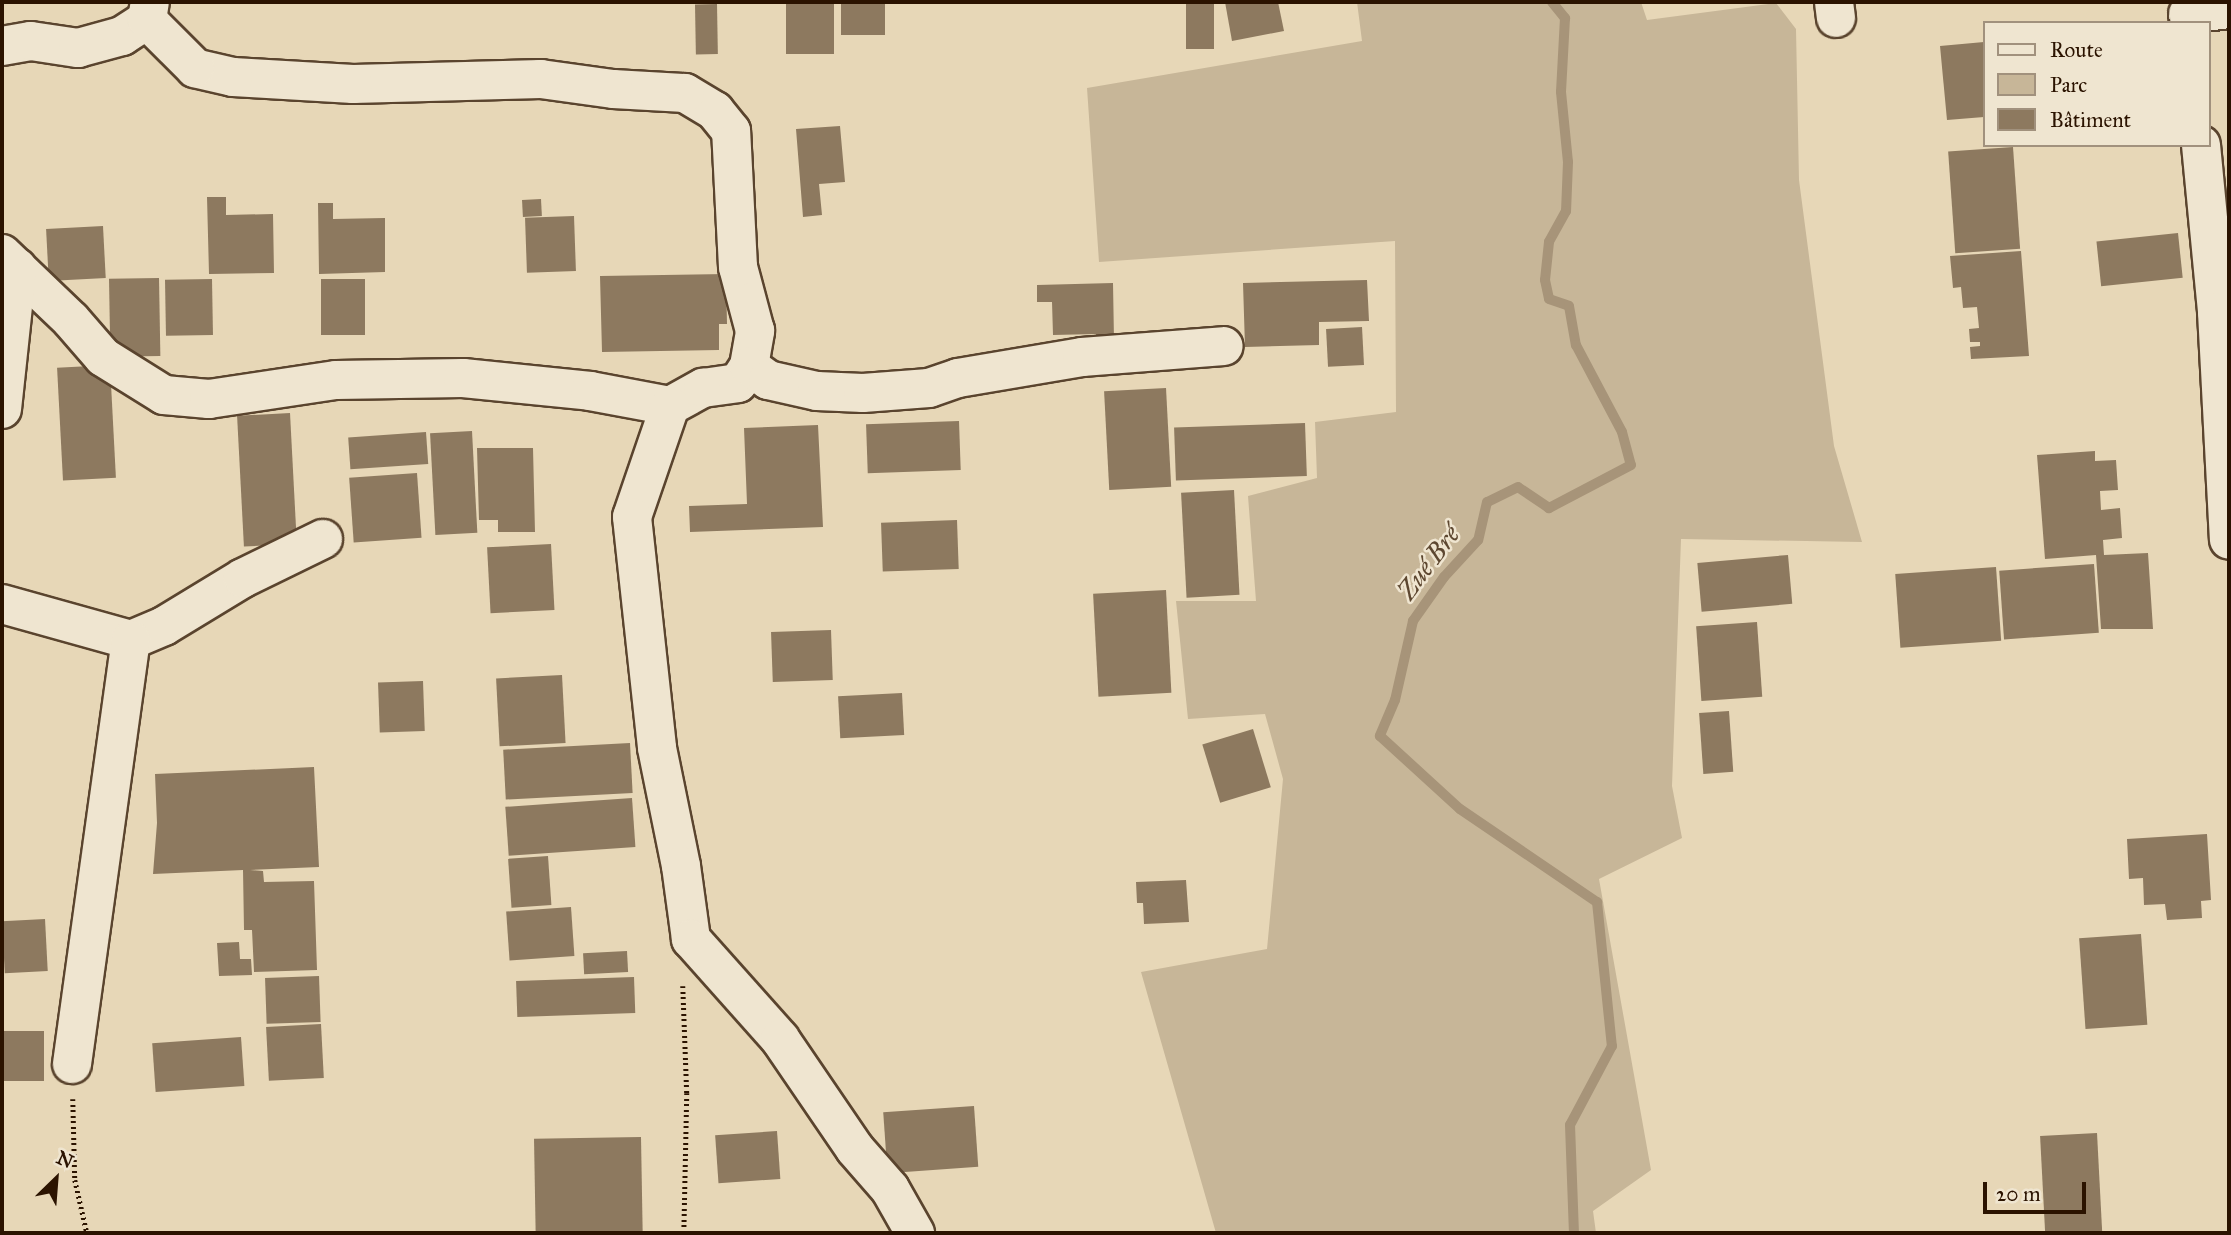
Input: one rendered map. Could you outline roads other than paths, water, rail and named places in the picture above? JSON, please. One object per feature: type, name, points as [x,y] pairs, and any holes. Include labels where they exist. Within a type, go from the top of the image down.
[{"type":"street","points":[[2188,13],[2229,9]]},
{"type":"street","points":[[6,41],[31,41],[78,48],[122,36],[148,11],[195,68],[233,77],[353,84],[541,79],[613,89],[685,93],[715,111],[731,131],[738,268],[755,331],[749,366],[738,383],[703,388],[670,406],[590,391],[463,378],[336,380],[209,399],[164,396],[103,357],[71,320],[9,261]]},
{"type":"street","points":[[2201,147],[2217,312],[2229,540]]},
{"type":"street","points":[[2,409],[9,261]]},
{"type":"street","points":[[749,366],[768,380],[817,391],[863,393],[929,388],[958,378],[1082,357],[1224,346]]},
{"type":"street","points":[[670,406],[632,517],[657,748],[681,866],[691,939],[780,1040],[855,1149],[890,1189],[915,1233]]},
{"type":"street","points":[[2,604],[131,640],[164,626],[243,578],[323,539]]},
{"type":"street","points":[[72,1064],[131,640]]},
{"type":"waterway","name":"Zué Bré","points":[[1552,2],[1565,18],[1561,92],[1568,162],[1566,211],[1549,242],[1545,280],[1549,299],[1569,306],[1576,345],[1622,432],[1631,465],[1549,508],[1518,487],[1487,502],[1478,540],[1444,577],[1413,621],[1395,700],[1380,736],[1460,809],[1597,902],[1612,1046],[1570,1125],[1574,1233]]}]
